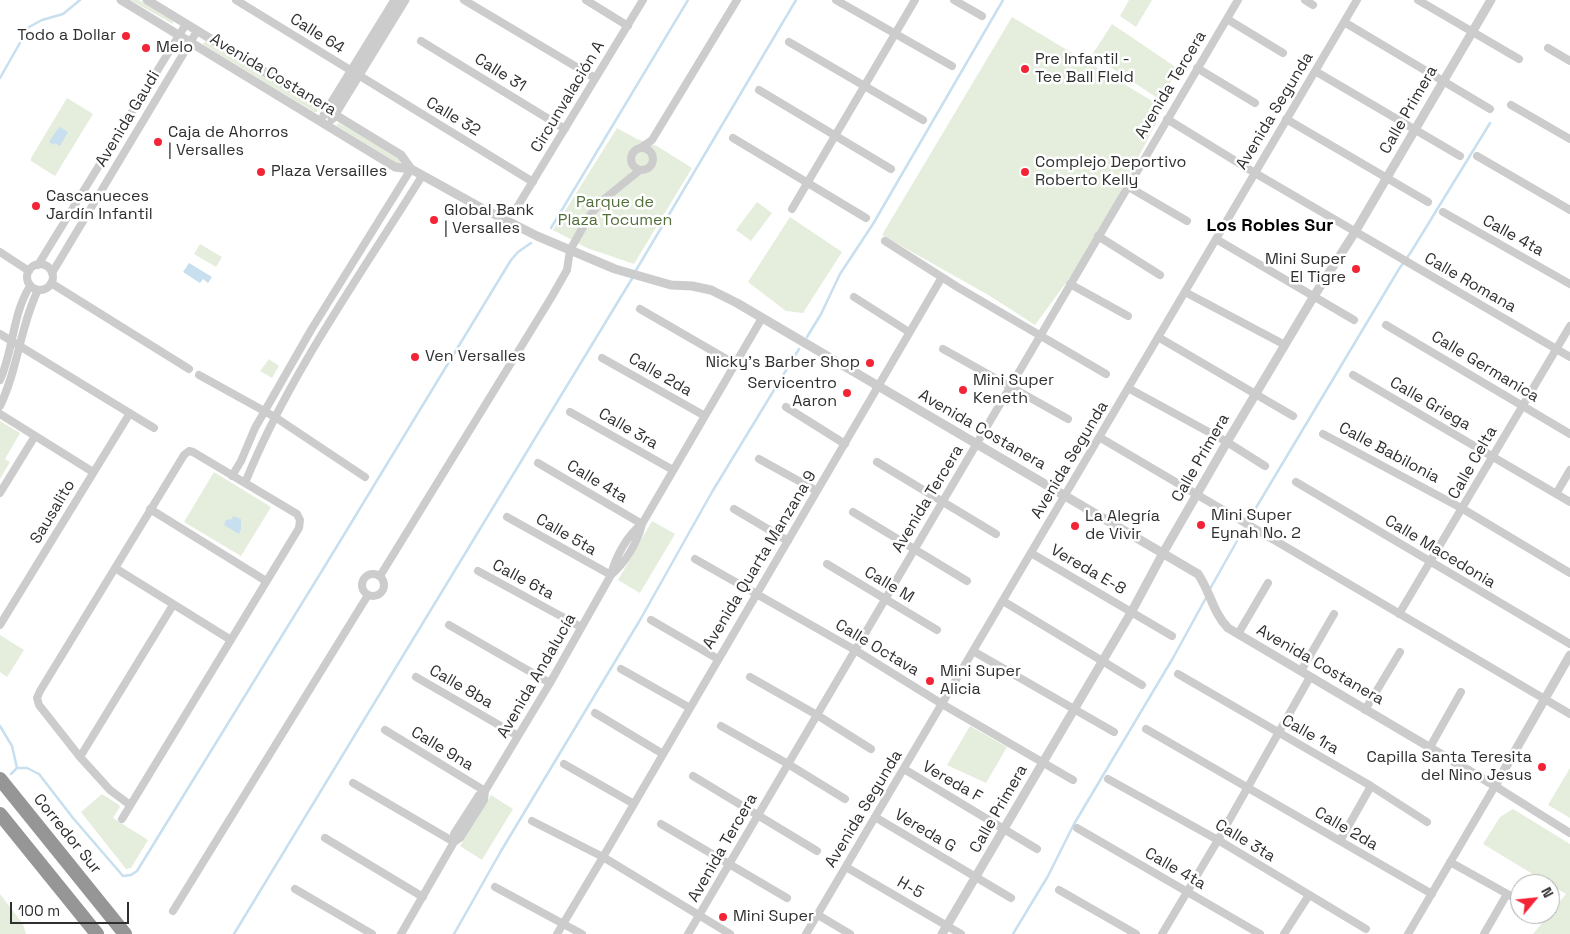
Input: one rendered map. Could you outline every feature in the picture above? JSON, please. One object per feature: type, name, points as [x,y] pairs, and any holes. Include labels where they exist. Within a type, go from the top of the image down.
[{"type":"highway","name":"Corredor Sur","points":[[0,779],[125,934]]},
{"type":"highway","points":[[0,814],[97,934]]},
{"type":"street","name":"Avenida Costanera","points":[[121,0],[395,166],[411,169],[484,209],[570,250],[640,278],[670,285],[692,286],[711,290],[762,318],[1198,574],[1206,585],[1221,621],[1228,628],[1494,786]]},
{"type":"street","name":"Avenida Costanera","points":[[147,0],[401,155],[411,169]]},
{"type":"street","name":"Calle 64","points":[[236,0],[355,73]]},
{"type":"street","points":[[355,73],[394,0]]},
{"type":"street","points":[[324,123],[355,73],[405,0]]},
{"type":"street","points":[[464,0],[595,78]]},
{"type":"street","points":[[586,0],[628,26]]},
{"type":"street","name":"Circunvalación A","points":[[516,209],[644,0]]},
{"type":"street","points":[[637,168],[631,156],[635,150],[652,140],[737,0]]},
{"type":"street","points":[[836,0],[952,66]]},
{"type":"street","points":[[792,209],[915,0]]},
{"type":"street","points":[[954,0],[982,16]]},
{"type":"street","name":"Avenida Tercera","points":[[688,934],[1238,0]]},
{"type":"street","points":[[1305,0],[1313,5]]},
{"type":"street","name":"Avenida Segunda","points":[[806,934],[1356,0]]},
{"type":"street","points":[[1418,0],[1519,59]]},
{"type":"street","name":"Calle Primera","points":[[945,930],[1075,710],[1227,442],[1314,296],[1355,232],[1491,0]]},
{"type":"street","points":[[1227,19],[1282,53]]},
{"type":"street","points":[[1344,22],[1490,109]]},
{"type":"street","name":"Avenida Gaudi","points":[[41,265],[55,237],[186,24]]},
{"type":"street","name":"Avenida Gaudi","points":[[52,273],[197,30]]},
{"type":"street","name":"Calle 31","points":[[421,41],[565,129]]},
{"type":"street","points":[[788,42],[923,120]]},
{"type":"street","points":[[1548,48],[1570,61]]},
{"type":"street","points":[[1197,68],[1255,103]]},
{"type":"street","points":[[1315,71],[1460,156]]},
{"type":"street","name":"Calle 32","points":[[355,73],[533,182]]},
{"type":"street","points":[[759,90],[892,169]]},
{"type":"street","points":[[1511,104],[1570,139]]},
{"type":"street","name":"Calle Romana","points":[[1167,119],[1255,173],[1570,357]]},
{"type":"street","points":[[1286,119],[1428,202]]},
{"type":"street","points":[[733,138],[866,218]]},
{"type":"street","points":[[637,168],[647,168],[652,163],[652,140]]},
{"type":"street","points":[[642,147],[651,152]]},
{"type":"street","points":[[1477,156],[1570,210]]},
{"type":"street","points":[[380,576],[551,298],[566,270],[570,250],[596,207],[632,175],[637,168]]},
{"type":"street","points":[[97,169],[111,173]]},
{"type":"street","points":[[232,476],[262,410],[411,169]]},
{"type":"street","points":[[245,483],[275,417],[299,374],[422,176]]},
{"type":"street","points":[[1127,186],[1187,221]]},
{"type":"street","points":[[78,200],[90,208]]},
{"type":"street","name":"Calle 4ta","points":[[1443,212],[1570,284]]},
{"type":"street","points":[[1098,236],[1160,275]]},
{"type":"street","points":[[1216,239],[1354,320]]},
{"type":"street","points":[[885,241],[1106,374]]},
{"type":"street","points":[[0,252],[29,271]]},
{"type":"street","points":[[29,271],[41,265],[52,273],[51,283],[46,289],[38,290],[30,286]]},
{"type":"street","points":[[0,380],[12,341],[17,314],[30,286],[28,280],[29,271]]},
{"type":"street","name":"Avenida Quarta Manzana 9","points":[[557,934],[942,277]]},
{"type":"street","points":[[51,283],[189,369]]},
{"type":"street","points":[[1070,284],[1128,316]]},
{"type":"street","points":[[0,406],[10,382],[26,320],[38,290]]},
{"type":"street","points":[[1185,292],[1285,345]]},
{"type":"street","points":[[854,297],[909,332]]},
{"type":"street","points":[[640,310],[735,364]]},
{"type":"street","name":"Avenida Andalucía","points":[[401,934],[454,842],[454,834],[479,795],[485,791],[550,683],[611,575],[619,568],[640,534],[642,524],[762,318]]},
{"type":"street","name":"Calle Germanica","points":[[1386,325],[1523,404],[1570,434]]},
{"type":"street","name":"Calle Celta","points":[[1399,614],[1570,326]]},
{"type":"street","points":[[311,330],[322,336]]},
{"type":"street","points":[[0,334],[154,428]]},
{"type":"street","points":[[1158,337],[1294,416]]},
{"type":"street","points":[[943,349],[1068,419]]},
{"type":"street","name":"Calle 2da","points":[[602,358],[705,416]]},
{"type":"street","points":[[199,375],[275,417],[365,477]]},
{"type":"street","name":"Calle Griega","points":[[1353,375],[1570,502]]},
{"type":"street","points":[[1128,388],[1227,442],[1265,466]]},
{"type":"street","points":[[786,407],[845,444]]},
{"type":"street","name":"Calle 3ra","points":[[570,412],[673,470]]},
{"type":"street","name":"Sausalito","points":[[0,625],[130,413]]},
{"type":"street","points":[[0,414],[93,472]]},
{"type":"street","name":"Calle Babilonia","points":[[1323,434],[1462,509],[1570,573]]},
{"type":"street","points":[[0,493],[35,436]]},
{"type":"street","points":[[1099,437],[1570,714]]},
{"type":"street","points":[[122,819],[299,528],[300,520],[296,514],[193,452],[188,451],[184,454],[150,509],[37,698],[39,705],[80,757],[110,790],[130,804]]},
{"type":"street","points":[[759,459],[817,492]]},
{"type":"street","points":[[877,462],[996,534]]},
{"type":"street","name":"Calle 4ta","points":[[538,463],[642,524]]},
{"type":"street","points":[[1556,494],[1570,470]]},
{"type":"street","name":"Calle Macedonia","points":[[1296,482],[1570,644]]},
{"type":"street","points":[[150,509],[266,581]]},
{"type":"street","points":[[734,509],[788,541]]},
{"type":"street","points":[[852,512],[967,581]]},
{"type":"street","name":"Calle 5ta","points":[[507,517],[611,575]]},
{"type":"street","name":"Vereda E-8","points":[[1031,553],[1172,636]]},
{"type":"street","name":"Calle Octava","points":[[694,559],[855,650],[942,704],[1072,780]]},
{"type":"street","name":"Calle M","points":[[827,564],[937,630]]},
{"type":"street","points":[[115,568],[231,640]]},
{"type":"street","name":"Calle 6ta","points":[[478,571],[582,627]]},
{"type":"street","points":[[373,574],[380,576],[383,581],[382,591],[374,596],[368,595],[362,586],[364,579],[373,574]]},
{"type":"street","points":[[1238,634],[1268,583]]},
{"type":"street","points":[[173,911],[368,595]]},
{"type":"street","points":[[1003,601],[1142,685]]},
{"type":"street","points":[[80,757],[173,605]]},
{"type":"street","points":[[1301,671],[1334,614]]},
{"type":"street","points":[[651,620],[718,659]]},
{"type":"street","points":[[448,625],[550,683]]},
{"type":"street","points":[[973,652],[1114,732]]},
{"type":"street","points":[[1365,710],[1400,652]]},
{"type":"street","points":[[1408,934],[1570,656]]},
{"type":"street","points":[[622,669],[690,708]]},
{"type":"street","name":"Calle 1ra","points":[[1178,674],[1371,786],[1427,822]]},
{"type":"street","name":"Calle 8ba","points":[[416,676],[518,736]]},
{"type":"street","points":[[750,677],[817,715],[871,749]]},
{"type":"street","points":[[1162,934],[1218,840],[1310,677]]},
{"type":"street","points":[[1430,747],[1461,692]]},
{"type":"street","points":[[595,713],[663,754]]},
{"type":"street","points":[[721,726],[845,799]]},
{"type":"street","name":"Calle 2da","points":[[1146,729],[1432,894]]},
{"type":"street","name":"Calle 9na","points":[[386,730],[485,791]]},
{"type":"street","points":[[564,764],[634,804]]},
{"type":"street","name":"Vereda F","points":[[904,769],[1037,849]]},
{"type":"street","points":[[693,776],[817,851]]},
{"type":"street","name":"Calle 3ta","points":[[1108,778],[1218,840],[1366,929]]},
{"type":"street","points":[[353,783],[454,842]]},
{"type":"street","points":[[1340,841],[1371,786]]},
{"type":"street","points":[[1494,786],[1570,833]]},
{"type":"street","name":"Vereda G","points":[[875,817],[1011,898]]},
{"type":"street","points":[[532,821],[603,857],[730,934]]},
{"type":"street","points":[[661,824],[787,898]]},
{"type":"street","name":"Calle 4ta","points":[[1077,828],[1260,934]]},
{"type":"street","points":[[325,838],[423,897]]},
{"type":"street","points":[[1450,862],[1510,896]]},
{"type":"street","name":"H-5","points":[[846,866],[945,930],[961,934]]},
{"type":"street","points":[[495,887],[582,934]]},
{"type":"street","points":[[295,889],[372,934]]},
{"type":"street","points":[[1059,890],[1136,934]]},
{"type":"street","points":[[1484,934],[1506,894]]},
{"type":"street","points":[[1284,934],[1309,895]]},
{"type":"street","points":[[818,915],[850,934]]},
{"type":"green space","points":[[130,0],[139,0],[173,21],[173,24]]},
{"type":"green space","points":[[1129,0],[1152,0],[1136,27],[1120,16]]},
{"type":"green space","name":"Complejo Deportivo Roberto Kelly","points":[[1012,17],[1164,108],[1090,250],[1035,325],[990,296],[882,235]]},
{"type":"green space","points":[[1112,24],[1177,68],[1162,101],[1092,55]]},
{"type":"green space","points":[[207,41],[317,108],[317,112],[314,112],[204,45],[203,43]]},
{"type":"green space","points":[[67,98],[93,114],[55,176],[31,161],[31,158]]},
{"type":"green space","points":[[339,123],[401,159],[401,161],[398,164],[336,125]]},
{"type":"green space","name":"Parque de Plaza Tocumen","points":[[617,128],[637,139],[657,146],[692,168],[634,264],[587,248],[553,230]]},
{"type":"green space","points":[[757,202],[772,213],[751,241],[736,230]]},
{"type":"green space","points":[[790,217],[842,252],[803,313],[786,311],[748,282]]},
{"type":"green space","points":[[200,244],[222,257],[216,267],[194,254]]},
{"type":"green space","points":[[269,359],[279,366],[272,378],[260,371]]},
{"type":"green space","points":[[0,421],[20,433],[5,459],[10,462],[0,479]]},
{"type":"green space","points":[[214,472],[271,507],[241,556],[184,522]]},
{"type":"green space","points":[[652,521],[675,534],[640,593],[618,580]]},
{"type":"green space","points":[[0,635],[24,650],[7,677],[0,672]]},
{"type":"green space","points":[[970,726],[1007,747],[986,783],[947,765]]},
{"type":"green space","points":[[1570,768],[1570,818],[1548,805]]},
{"type":"green space","points":[[102,794],[120,807],[113,818],[148,840],[131,868],[126,869],[81,812]]},
{"type":"green space","points":[[491,795],[513,809],[482,860],[460,846]]},
{"type":"green space","points":[[1513,809],[1570,844],[1570,934],[1533,934],[1541,924],[1560,924],[1560,901],[1566,894],[1560,890],[1560,874],[1533,874],[1483,844],[1500,817]]},
{"type":"green space","points":[[0,894],[23,924],[26,934],[0,934]]},
{"type":"water","points":[[59,127],[68,132],[60,146],[49,142]]},
{"type":"water","points":[[189,263],[212,277],[208,283],[203,279],[200,283],[183,272]]},
{"type":"water","points":[[233,516],[241,519],[239,534],[224,525],[226,520],[232,519]]},
{"type":"waterway","points":[[0,78],[29,27],[42,20],[63,14],[80,0]]},
{"type":"waterway","points":[[551,228],[688,0]]},
{"type":"waterway","points":[[635,272],[796,0]]},
{"type":"waterway","points":[[807,337],[821,314],[840,274],[873,224],[1003,0]]},
{"type":"waterway","points":[[1210,589],[1251,516],[1399,269],[1490,123]]},
{"type":"waterway","points":[[11,774],[17,768],[27,768],[39,774],[73,818],[123,876],[131,875],[137,871],[511,260],[518,252],[531,243]]},
{"type":"waterway","points":[[234,934],[633,277]]},
{"type":"waterway","points":[[454,934],[501,851],[640,620],[712,492],[799,349]]},
{"type":"waterway","points":[[1013,934],[1048,876],[1074,824],[1173,658],[1207,596]]},
{"type":"waterway","points":[[0,726],[12,746],[17,768]]},
{"type":"place","name":"Todo a Dollar","points":[[126,36]]},
{"type":"place","name":"Melo","points":[[146,48]]},
{"type":"place","name":"Pre Infantil - Tee Ball FIeld","points":[[1025,69]]},
{"type":"place","name":"Caja de Ahorros | Versalles","points":[[158,142]]},
{"type":"place","name":"Plaza Versailles","points":[[261,172]]},
{"type":"place","name":"Complejo Deportivo Roberto Kelly","points":[[1025,172]]},
{"type":"place","name":"Cascanueces Jardín Infantil","points":[[36,206]]},
{"type":"place","name":"Global Bank | Versalles","points":[[434,220]]},
{"type":"place","name":"Mini Super El Tigre","points":[[1356,269]]},
{"type":"place","name":"Ven Versalles","points":[[415,357]]},
{"type":"place","name":"Nicky's Barber Shop","points":[[870,363]]},
{"type":"place","name":"Mini Super Keneth","points":[[963,390]]},
{"type":"place","name":"Servicentro Aaron","points":[[847,393]]},
{"type":"place","name":"Mini Super Eynah No. 2","points":[[1201,525]]},
{"type":"place","name":"La Alegría de Vivir","points":[[1075,526]]},
{"type":"place","name":"Mini Super Alicia","points":[[930,681]]},
{"type":"place","name":"Capilla Santa Teresita del Nino Jesus","points":[[1542,767]]},
{"type":"place","name":"Mini Super","points":[[723,917]]},
{"type":"district","name":"Los Robles Sur","points":[[1270,226]]}]
